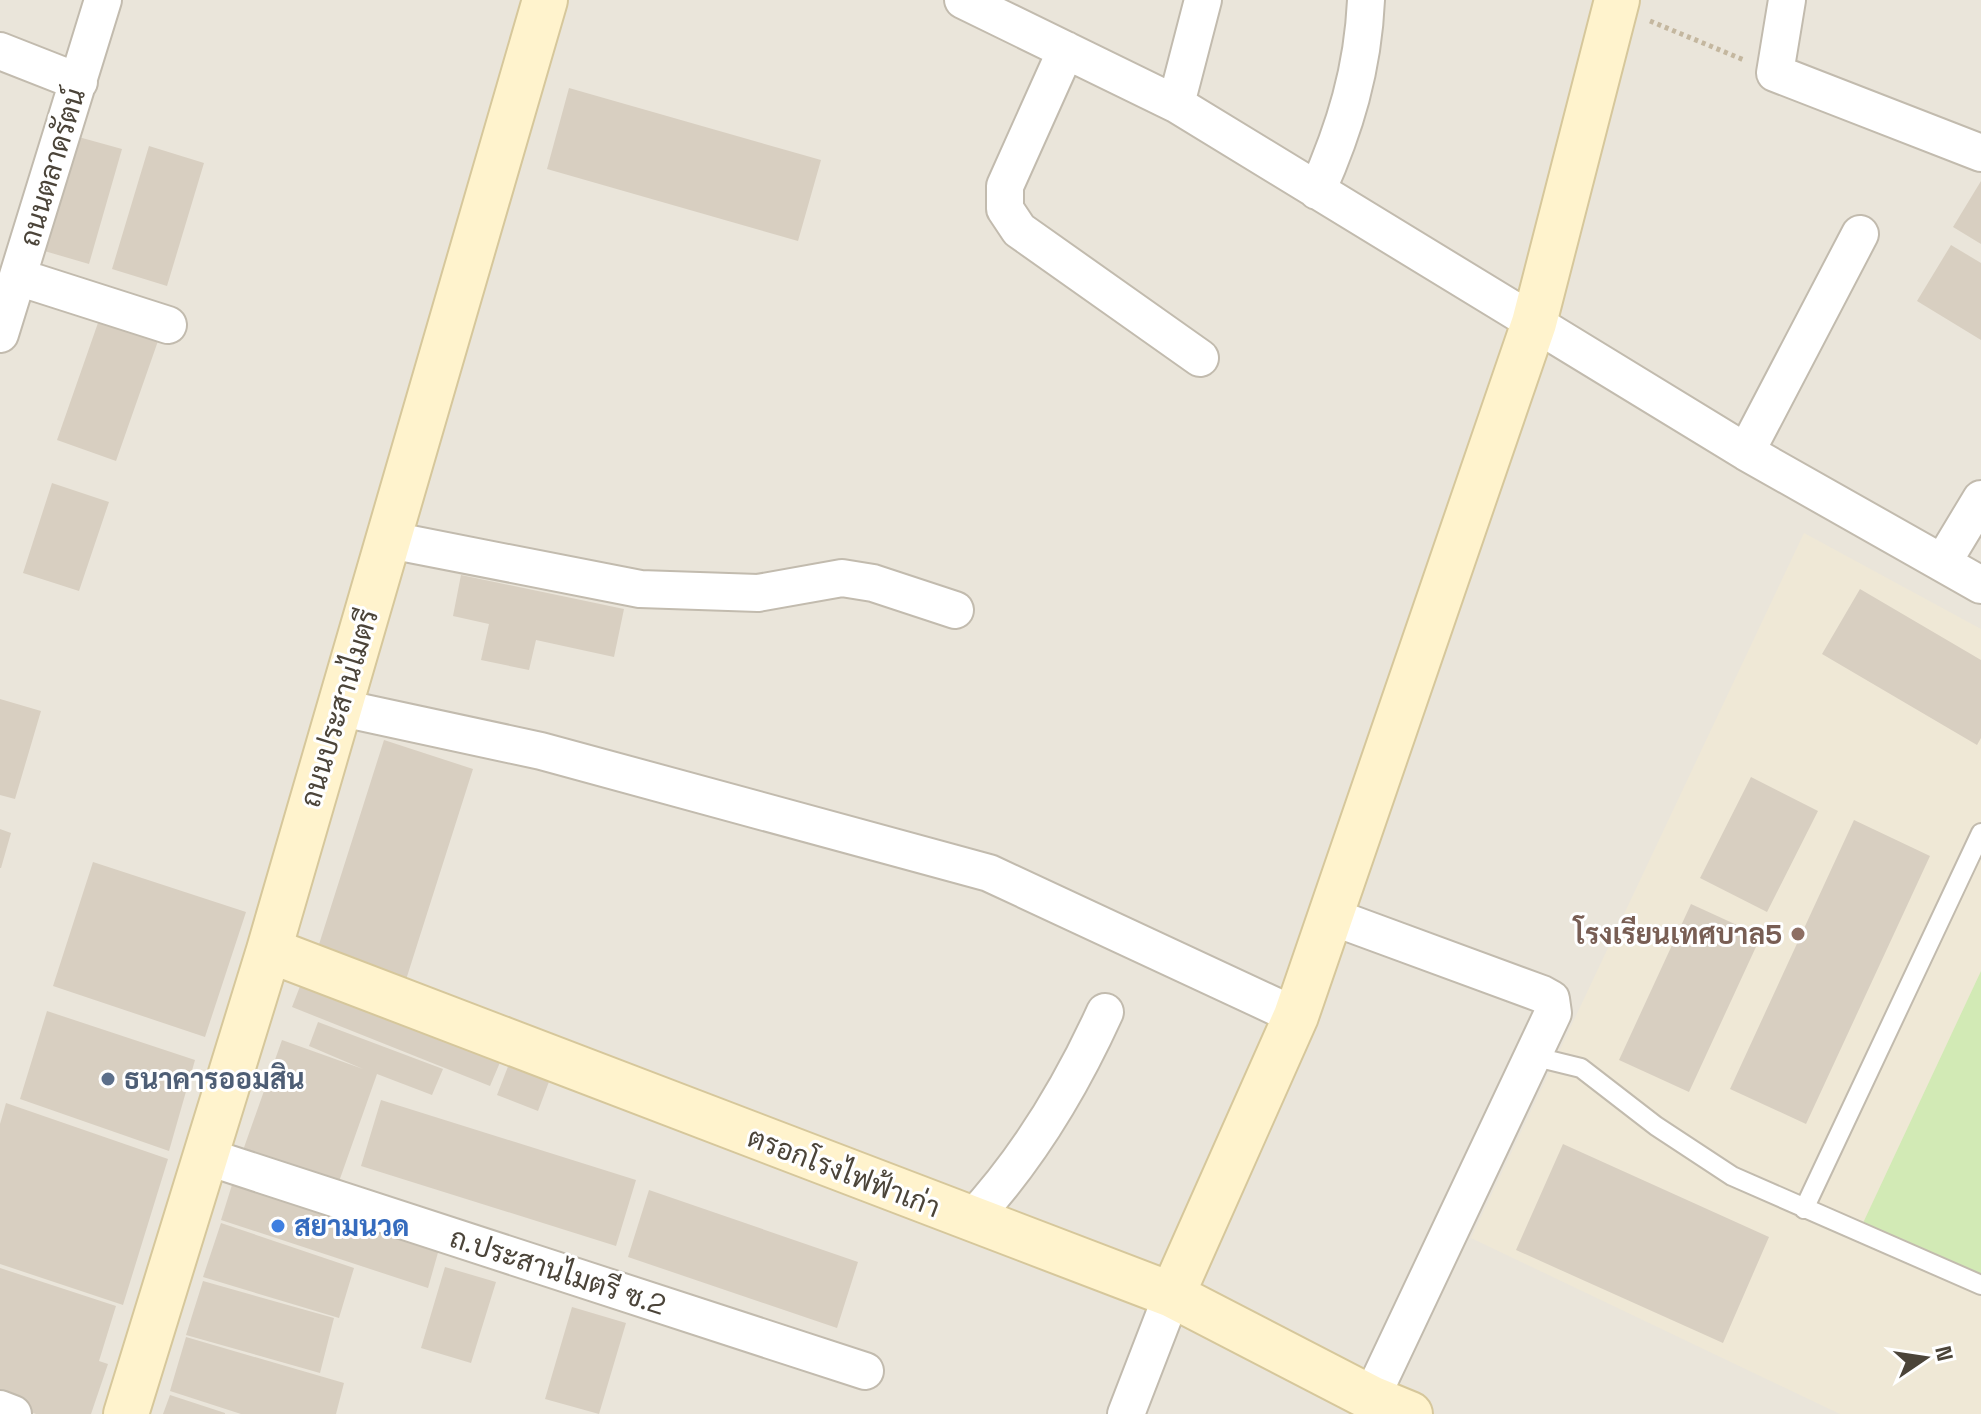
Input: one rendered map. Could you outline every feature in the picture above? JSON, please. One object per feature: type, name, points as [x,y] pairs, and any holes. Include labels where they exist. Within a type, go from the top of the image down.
[{"type":"street","name":"ถนนตลาดรัตน์","points":[[0,334],[103,0]]},
{"type":"street","name":"ถนนประสานไมตรี","points":[[126,1414],[269,950],[337,707],[390,540],[545,0]]},
{"type":"street","points":[[1176,104],[1203,0]]},
{"type":"street","points":[[1317,191],[1343,133],[1360,71],[1366,0]]},
{"type":"street","points":[[1787,0],[1775,73],[1981,153]]},
{"type":"street","points":[[982,4],[1066,50],[1176,104],[1746,452],[1981,585]]},
{"type":"street","points":[[1126,1414],[1172,1295],[1296,1016],[1534,323],[1616,4]]},
{"type":"street","points":[[1066,50],[1005,186],[1005,209],[1019,230],[1200,358]]},
{"type":"street","points":[[0,51],[79,82]]},
{"type":"street","points":[[1746,452],[1860,234]]},
{"type":"street","points":[[18,277],[168,325]]},
{"type":"street","points":[[1943,562],[1981,499]]},
{"type":"street","points":[[390,540],[640,589],[758,593],[842,578],[873,583],[955,610]]},
{"type":"street","points":[[337,707],[541,751],[989,873],[1296,1016]]},
{"type":"street","points":[[1330,916],[1551,999],[1553,1013],[1371,1398]]},
{"type":"street","name":"ตรอกโรงไฟฟ้าเก่า","points":[[269,950],[970,1221],[1172,1295],[1371,1398],[1410,1414]]},
{"type":"street","points":[[970,1221],[1006,1184],[1037,1137],[1064,1095],[1105,1012]]},
{"type":"street","name":"ถ.ประสานไมตรี ซ.2","points":[[205,1156],[865,1371]]},
{"type":"street","points":[[0,1409],[13,1414]]},
{"type":"lane","points":[[1804,1209],[1981,833]]},
{"type":"lane","points":[[1532,1056],[1581,1068],[1656,1126],[1732,1176],[1981,1285]]},
{"type":"path","points":[[1616,4],[1775,73]]},
{"type":"shaded area","points":[[0,0],[1981,0],[1981,1414],[0,1414]]},
{"type":"shaded area","name":"โรงเรียนเทศบาล5","points":[[1804,533],[1981,629],[1981,1414],[1840,1414],[1471,1238]]},
{"type":"green space","points":[[1981,971],[1981,1279],[1863,1223]]},
{"type":"building","points":[[569,88],[821,160],[798,241],[547,169]]},
{"type":"building","points":[[75,136],[122,149],[89,264],[41,250]]},
{"type":"building","points":[[149,146],[204,163],[167,286],[112,269]]},
{"type":"building","points":[[1981,181],[1981,244],[1953,227]]},
{"type":"building","points":[[1951,245],[1981,263],[1981,340],[1917,301]]},
{"type":"building","points":[[99,320],[158,341],[116,461],[57,440]]},
{"type":"building","points":[[52,483],[109,502],[79,591],[23,573]]},
{"type":"building","points":[[461,575],[624,609],[614,657],[536,640],[529,670],[481,660],[489,624],[453,616]]},
{"type":"building","points":[[1860,589],[1981,660],[1981,738],[1977,745],[1822,654]]},
{"type":"building","points":[[0,699],[41,711],[15,799],[0,795]]},
{"type":"building","points":[[384,740],[473,769],[404,986],[315,957]]},
{"type":"building","points":[[1751,777],[1818,811],[1767,912],[1700,878]]},
{"type":"building","points":[[1854,820],[1930,856],[1806,1124],[1730,1089]]},
{"type":"building","points":[[0,829],[11,833],[1,868],[0,868]]},
{"type":"building","points":[[93,862],[246,912],[205,1037],[53,986]]},
{"type":"building","points":[[1691,904],[1761,936],[1689,1092],[1619,1060]]},
{"type":"building","points":[[304,976],[504,1053],[490,1086],[292,1007]]},
{"type":"building","name":"ธนาคารออมสิน","points":[[47,1011],[195,1060],[169,1151],[20,1099]]},
{"type":"building","points":[[318,1022],[443,1069],[432,1095],[377,1074],[336,1190],[241,1156],[282,1040],[363,1069],[309,1046]]},
{"type":"building","points":[[512,1056],[553,1071],[538,1111],[497,1095]]},
{"type":"building","points":[[381,1100],[636,1180],[616,1246],[361,1166]]},
{"type":"building","points":[[6,1103],[168,1159],[123,1305],[0,1264],[0,1124]]},
{"type":"building","points":[[1563,1144],[1769,1237],[1723,1343],[1516,1250]]},
{"type":"building","points":[[236,1172],[441,1242],[428,1288],[221,1220]]},
{"type":"building","points":[[649,1190],[858,1262],[837,1328],[628,1257]]},
{"type":"building","points":[[221,1223],[354,1268],[339,1318],[203,1277]]},
{"type":"building","points":[[445,1267],[496,1282],[471,1363],[421,1348]]},
{"type":"building","points":[[0,1268],[116,1306],[99,1361],[108,1364],[91,1414],[36,1414],[0,1402]]},
{"type":"building","points":[[203,1281],[334,1318],[320,1373],[186,1335]]},
{"type":"building","points":[[572,1307],[626,1323],[599,1414],[545,1399]]},
{"type":"building","points":[[186,1337],[344,1383],[336,1414],[241,1414],[170,1391]]},
{"type":"building","points":[[170,1395],[225,1413],[225,1414],[163,1414]]},
{"type":"place","name":"โรงเรียนเทศบาล5","points":[[1798,934]]},
{"type":"place","name":"ธนาคารออมสิน","points":[[108,1079]]},
{"type":"place","name":"สยามนวด","points":[[278,1226]]}]
